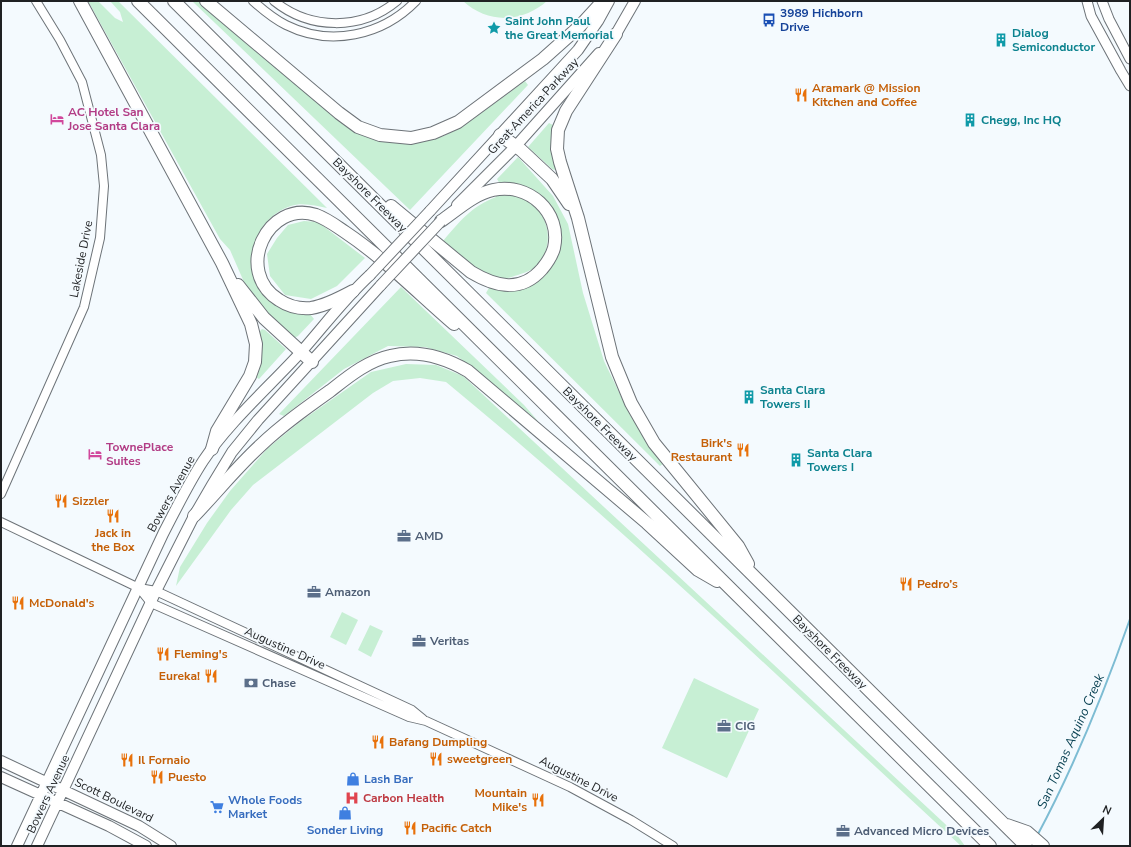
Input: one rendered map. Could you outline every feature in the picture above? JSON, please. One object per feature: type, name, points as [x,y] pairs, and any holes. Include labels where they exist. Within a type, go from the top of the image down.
[{"type":"highway","points":[[80,1],[222,263],[251,324],[256,344],[255,362],[250,376],[217,432],[212,449]]},
{"type":"highway","name":"Bayshore Freeway","points":[[138,1],[990,846]]},
{"type":"highway","name":"Bayshore Freeway","points":[[174,1],[1026,846]]},
{"type":"highway","points":[[206,1],[338,113],[358,127],[380,135],[411,138],[433,133],[458,122],[543,59],[580,26],[603,1]]},
{"type":"highway","points":[[616,34],[566,111],[558,130],[557,149],[560,162],[578,218],[612,357],[630,404],[654,443],[738,546],[756,578]]},
{"type":"highway","points":[[500,135],[521,150],[552,179],[578,218]]},
{"type":"highway","points":[[328,153],[459,263],[476,275],[492,283],[501,285],[516,285],[531,279],[546,264],[554,247],[555,230],[548,212],[537,199],[522,191],[503,188],[491,190],[478,196],[441,221]]},
{"type":"highway","points":[[353,291],[336,300],[311,308],[290,306],[282,302],[267,290],[260,277],[257,260],[263,239],[279,220],[295,214],[316,215],[329,221],[373,252],[550,410]]},
{"type":"highway","points":[[222,263],[264,318],[312,362]]},
{"type":"highway","points":[[194,516],[260,445],[348,377],[365,366],[390,356],[415,354],[428,355],[455,364],[468,372],[647,523],[698,570],[730,589]]},
{"type":"highway","points":[[948,804],[978,846]]},
{"type":"highway","points":[[1004,824],[1027,832],[1043,846]]},
{"type":"main road","name":"Great America Parkway","points":[[430,211],[578,50],[598,21],[609,1]]},
{"type":"main road","name":"Great America Parkway","points":[[441,221],[515,146],[616,34],[635,1]]},
{"type":"main road","points":[[1087,1],[1091,16],[1130,86]]},
{"type":"main road","points":[[1102,1],[1109,19],[1130,59]]},
{"type":"main road","name":"Bowers Avenue","points":[[17,846],[177,506],[203,461],[245,411],[301,352],[353,291],[370,276],[430,211]]},
{"type":"main road","name":"Bowers Avenue","points":[[37,846],[156,591],[194,516],[232,452],[258,420],[441,221]]},
{"type":"main road","name":"Scott Boulevard","points":[[1,760],[139,826],[171,846]]},
{"type":"main road","points":[[1,777],[109,826],[146,846]]},
{"type":"street","name":"Lakeside Drive","points":[[1,494],[84,307],[100,238],[104,186],[101,155],[82,82],[60,40],[36,1]]},
{"type":"street","points":[[253,1],[286,25],[313,34],[332,36],[357,35],[369,32],[395,18],[416,1]]},
{"type":"street","points":[[274,1],[286,10],[303,18],[325,23],[341,23],[357,21],[370,17],[391,6],[397,1]]},
{"type":"street","name":"Augustine Drive","points":[[1,522],[139,588],[156,591],[412,710],[426,722]]},
{"type":"street","name":"Augustine Drive","points":[[139,588],[151,603],[409,716],[426,722],[570,787],[631,820],[673,846]]},
{"type":"green space","points":[[88,1],[98,1],[115,18],[123,22],[120,12],[110,1],[118,1],[327,208],[300,204],[291,206],[276,214],[264,225],[256,239],[252,254],[253,269],[257,284],[266,297],[280,307],[310,314],[314,319],[298,336],[294,338],[290,335],[265,310],[244,282],[230,250],[220,239]]},
{"type":"green space","points":[[192,1],[199,1],[340,122],[361,134],[381,141],[425,140],[444,136],[466,124],[525,81],[528,85],[410,210]]},
{"type":"green space","points":[[463,1],[547,1],[527,14],[505,18],[483,14],[473,9]]},
{"type":"green space","points":[[549,123],[555,126],[557,166],[555,170],[528,147]]},
{"type":"green space","points":[[518,157],[553,196],[568,224],[583,293],[604,361],[630,415],[663,464],[660,466],[486,293],[490,286],[523,288],[541,279],[555,261],[560,247],[559,222],[549,203],[533,191],[517,184],[500,184],[497,179]]},
{"type":"green space","points":[[507,194],[526,199],[532,203],[543,217],[548,235],[545,252],[541,260],[533,268],[518,275],[500,279],[478,270],[443,241],[460,221],[473,210],[496,197],[496,195]]},
{"type":"green space","points":[[304,221],[318,222],[365,258],[337,286],[311,299],[285,295],[270,276],[267,254],[277,238],[288,225]]},
{"type":"green space","points":[[401,287],[524,405],[538,421],[457,356],[425,347],[388,346],[344,369],[284,416],[279,414]]},
{"type":"green space","points":[[262,329],[286,349],[259,379],[253,375],[260,331]]},
{"type":"green space","points":[[406,364],[436,365],[463,376],[957,835],[965,846],[961,846],[643,552],[578,494],[446,382],[420,378],[393,381],[373,393],[253,485],[231,510],[176,586],[180,567],[207,523],[230,491],[268,448],[301,421],[371,372]]},
{"type":"green space","points":[[342,612],[358,620],[346,645],[330,637]]},
{"type":"green space","points":[[370,625],[383,631],[371,657],[358,650]]},
{"type":"green space","points":[[694,678],[759,709],[727,778],[662,748]]},
{"type":"waterway","name":"San Tomas Aquino Creek","points":[[1037,836],[1076,757],[1110,674],[1130,619]]},
{"type":"place","name":"3989 Hichborn Drive","points":[[769,20]]},
{"type":"place","name":"Saint John Paul the Great Memorial","points":[[494,28]]},
{"type":"place","name":"Dialog Semiconductor","points":[[1001,40]]},
{"type":"place","name":"Aramark @ Mission Kitchen and Coffee","points":[[801,95]]},
{"type":"place","name":"AC Hotel San Jose Santa Clara","points":[[57,119]]},
{"type":"place","name":"Chegg, Inc HQ","points":[[970,120]]},
{"type":"place","name":"Santa Clara Towers II","points":[[749,397]]},
{"type":"place","name":"Birk's Restaurant","points":[[743,450]]},
{"type":"place","name":"TownePlace Suites","points":[[95,454]]},
{"type":"place","name":"Santa Clara Towers I","points":[[796,460]]},
{"type":"place","name":"Sizzler","points":[[61,501]]},
{"type":"place","name":"Jack in the Box","points":[[113,516]]},
{"type":"place","name":"AMD","points":[[404,536]]},
{"type":"place","name":"Pedro’s","points":[[906,584]]},
{"type":"place","name":"Amazon","points":[[314,592]]},
{"type":"place","name":"McDonald's","points":[[18,603]]},
{"type":"place","name":"Veritas","points":[[419,641]]},
{"type":"place","name":"Fleming's","points":[[163,654]]},
{"type":"place","name":"Eureka!","points":[[211,676]]},
{"type":"place","name":"Chase","points":[[251,683]]},
{"type":"place","name":"CIG","points":[[724,726]]},
{"type":"place","name":"Bafang Dumpling","points":[[378,742]]},
{"type":"place","name":"sweetgreen","points":[[436,759]]},
{"type":"place","name":"Il Fornaio","points":[[127,760]]},
{"type":"place","name":"Puesto","points":[[157,777]]},
{"type":"place","name":"Lash Bar","points":[[353,779]]},
{"type":"place","name":"Carbon Health","points":[[352,798]]},
{"type":"place","name":"Mountain Mike's","points":[[538,800]]},
{"type":"place","name":"Whole Foods Market","points":[[217,807]]},
{"type":"place","name":"Sonder Living","points":[[345,813]]},
{"type":"place","name":"Pacific Catch","points":[[410,828]]},
{"type":"place","name":"Advanced Micro Devices","points":[[843,831]]}]
